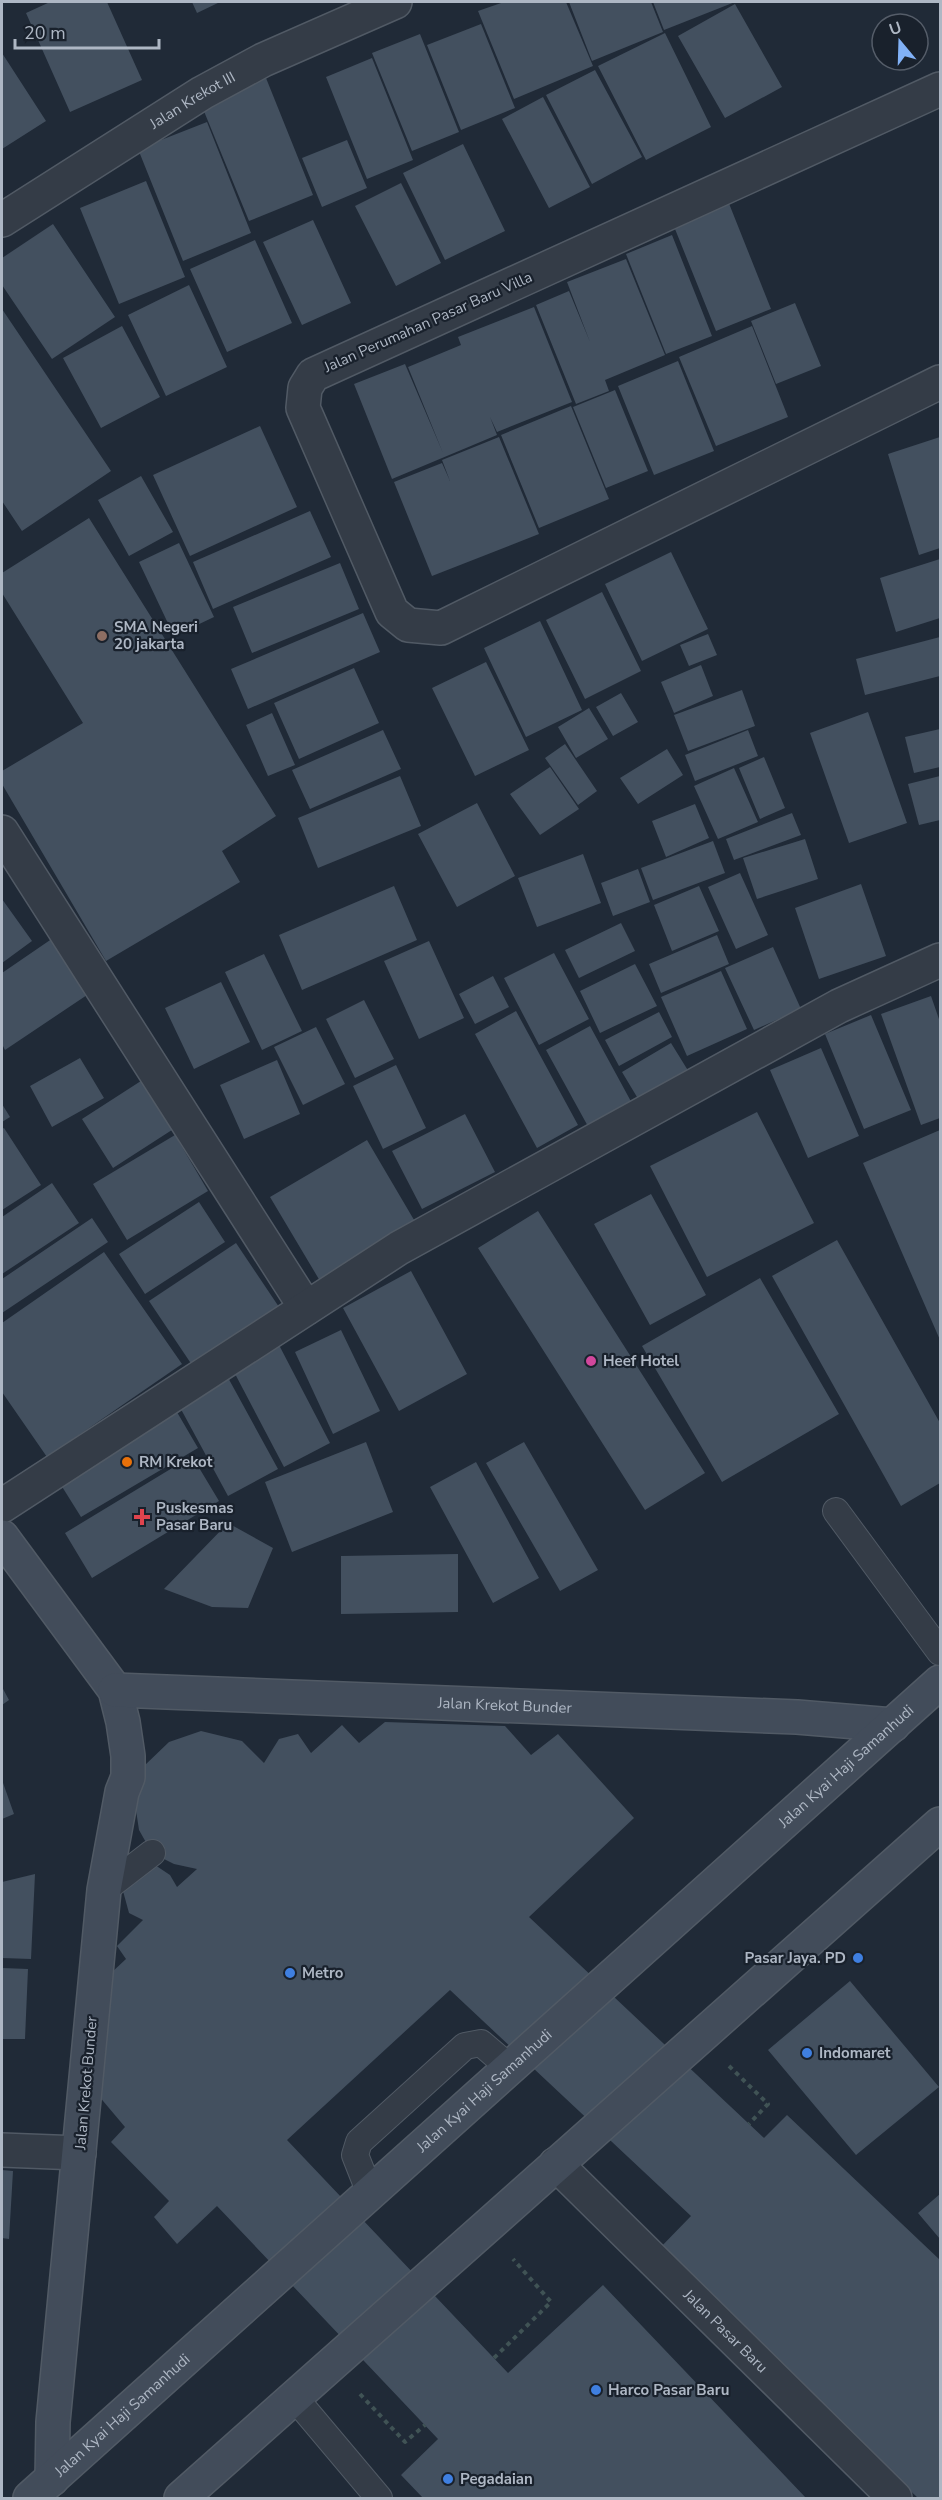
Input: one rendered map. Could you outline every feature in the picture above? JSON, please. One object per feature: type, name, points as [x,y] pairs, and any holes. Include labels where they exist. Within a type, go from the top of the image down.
[{"type":"main road","name":"Jalan Krekot Bunder","points":[[2,1537],[115,1690],[126,1739],[128,1777],[122,1792],[104,1890],[52,2422],[41,2489]]},
{"type":"main road","name":"Jalan Kyai Haji Samanhudi","points":[[41,2489],[940,1682]]},
{"type":"main road","name":"Jalan Krekot Bunder","points":[[115,1690],[797,1716],[893,1725]]},
{"type":"main road","points":[[180,2499],[940,1824]]},
{"type":"street","name":"Jalan Krekot III","points":[[2,220],[202,93],[263,60],[395,2]]},
{"type":"street","name":"Jalan Perumahan Pasar Baru Villa","points":[[940,90],[313,375],[305,388],[303,408],[392,612],[408,625],[441,628],[940,382]]},
{"type":"street","points":[[2,832],[306,1308]]},
{"type":"street","points":[[2,1506],[399,1248],[839,1006],[940,960]]},
{"type":"street","points":[[2,2150],[80,2153]]},
{"type":"street","name":"Jalan Pasar Baru","points":[[556,2164],[895,2499]]},
{"type":"lane","points":[[836,1511],[940,1652]]},
{"type":"lane","points":[[104,1890],[152,1853]]},
{"type":"lane","points":[[370,2193],[356,2155],[359,2142],[456,2054],[465,2046],[481,2043],[510,2068]]},
{"type":"lane","points":[[294,2397],[379,2499]]},
{"type":"path","points":[[701,2037],[768,2104],[749,2124]]},
{"type":"path","points":[[485,2227],[551,2302],[494,2358]]},
{"type":"path","points":[[332,2363],[405,2442],[425,2425]]},
{"type":"building","points":[[50,2],[107,2],[142,80],[70,112],[26,13]]},
{"type":"building","points":[[192,2],[220,2],[197,13]]},
{"type":"building","points":[[504,2],[566,2],[593,66],[514,99],[478,11]]},
{"type":"building","points":[[569,2],[651,2],[663,32],[592,61]]},
{"type":"building","points":[[653,2],[735,2],[664,30]]},
{"type":"building","points":[[735,4],[782,87],[725,118],[678,36]]},
{"type":"building","points":[[481,24],[515,108],[461,130],[427,45]]},
{"type":"building","points":[[665,33],[711,127],[646,160],[598,66]]},
{"type":"building","points":[[420,34],[459,132],[412,151],[372,53]]},
{"type":"building","points":[[2,53],[46,121],[2,149]]},
{"type":"building","points":[[372,58],[413,160],[367,179],[326,77]]},
{"type":"building","points":[[595,70],[642,157],[592,184],[546,95]]},
{"type":"building","points":[[266,78],[313,195],[249,221],[201,104]]},
{"type":"building","points":[[543,97],[590,187],[549,208],[502,119]]},
{"type":"building","points":[[207,122],[251,233],[183,261],[138,149]]},
{"type":"building","points":[[347,140],[367,188],[322,207],[302,158]]},
{"type":"building","points":[[463,144],[505,231],[445,260],[403,173]]},
{"type":"building","points":[[146,181],[185,277],[119,304],[80,208]]},
{"type":"building","points":[[401,183],[441,263],[396,286],[355,206]]},
{"type":"building","points":[[728,201],[771,309],[716,331],[673,224]]},
{"type":"building","points":[[313,220],[351,303],[302,325],[263,242]]},
{"type":"building","points":[[53,224],[115,317],[52,359],[2,285],[2,258]]},
{"type":"building","points":[[672,235],[712,336],[666,354],[626,254]]},
{"type":"building","points":[[255,240],[292,323],[227,352],[190,269]]},
{"type":"building","points":[[626,259],[665,355],[605,380],[609,391],[576,404],[536,305],[569,291],[590,342],[567,282]]},
{"type":"building","points":[[189,285],[227,367],[166,396],[128,315]]},
{"type":"building","points":[[795,303],[821,366],[776,384],[751,321]]},
{"type":"building","points":[[534,307],[572,402],[497,432],[490,417],[497,435],[392,479],[354,384],[405,364],[443,453],[408,367],[461,345],[458,337]]},
{"type":"building","points":[[2,309],[111,471],[22,531],[2,501]]},
{"type":"building","points":[[122,326],[160,397],[101,428],[63,358]]},
{"type":"building","points":[[752,326],[788,417],[716,446],[679,357]]},
{"type":"building","points":[[678,361],[714,451],[654,475],[618,386]]},
{"type":"building","points":[[615,390],[648,471],[606,488],[573,407]]},
{"type":"building","points":[[571,406],[609,499],[539,528],[501,435]]},
{"type":"building","points":[[260,426],[297,507],[190,556],[153,475]]},
{"type":"building","points":[[499,437],[539,534],[432,576],[394,482],[442,463],[450,481],[442,460]]},
{"type":"building","points":[[940,437],[940,548],[919,555],[888,454]]},
{"type":"building","points":[[141,476],[173,532],[129,556],[98,500]]},
{"type":"building","points":[[310,511],[331,557],[213,609],[193,562]]},
{"type":"building","points":[[89,518],[276,816],[222,851],[240,882],[106,961],[2,784],[2,771],[83,723],[2,593],[2,573]]},
{"type":"building","points":[[179,543],[214,617],[174,636],[139,562]]},
{"type":"building","points":[[671,552],[708,629],[642,661],[605,584]]},
{"type":"building","points":[[940,559],[940,618],[896,632],[880,578]]},
{"type":"building","points":[[340,563],[359,609],[252,653],[233,607]]},
{"type":"building","points":[[602,592],[641,671],[585,699],[546,620]]},
{"type":"building","points":[[363,613],[380,652],[248,709],[231,669]]},
{"type":"building","points":[[540,621],[582,710],[526,737],[484,648]]},
{"type":"building","points":[[708,634],[717,655],[689,666],[680,645]]},
{"type":"building","points":[[940,637],[940,676],[865,695],[856,659]]},
{"type":"building","points":[[486,662],[529,750],[475,776],[432,688]]},
{"type":"building","points":[[701,665],[713,696],[674,713],[661,682]]},
{"type":"building","points":[[354,668],[379,723],[299,759],[274,703]]},
{"type":"building","points":[[742,690],[755,726],[688,751],[674,715]]},
{"type":"building","points":[[621,693],[638,722],[613,736],[596,707]]},
{"type":"building","points":[[589,708],[608,739],[576,758],[558,727]]},
{"type":"building","points":[[868,712],[907,823],[849,843],[810,733]]},
{"type":"building","points":[[272,713],[295,765],[268,776],[246,725]]},
{"type":"building","points":[[940,729],[940,767],[914,773],[905,737]]},
{"type":"building","points":[[383,730],[401,769],[310,809],[292,770]]},
{"type":"building","points":[[748,730],[758,756],[695,781],[685,755]]},
{"type":"building","points":[[565,744],[597,791],[578,805],[545,758]]},
{"type":"building","points":[[667,749],[683,775],[638,804],[620,778]]},
{"type":"building","points":[[764,757],[785,808],[760,819],[739,768]]},
{"type":"building","points":[[550,767],[579,809],[540,835],[510,794]]},
{"type":"building","points":[[734,768],[758,822],[718,839],[694,786]]},
{"type":"building","points":[[400,776],[421,826],[318,868],[298,818]]},
{"type":"building","points":[[940,776],[940,820],[919,825],[908,784]]},
{"type":"building","points":[[477,803],[515,876],[457,907],[418,834]]},
{"type":"building","points":[[695,804],[709,838],[666,857],[652,821]]},
{"type":"building","points":[[792,813],[801,835],[734,860],[726,839]]},
{"type":"building","points":[[805,839],[818,879],[757,899],[743,858]]},
{"type":"building","points":[[713,841],[725,873],[653,900],[641,868]]},
{"type":"building","points":[[583,854],[601,903],[537,927],[518,878]]},
{"type":"building","points":[[638,869],[650,902],[613,916],[601,883]]},
{"type":"building","points":[[740,873],[768,935],[736,949],[708,887]]},
{"type":"building","points":[[861,884],[886,956],[819,979],[795,908]]},
{"type":"building","points":[[394,886],[417,940],[302,990],[279,935]]},
{"type":"building","points":[[699,886],[719,931],[672,951],[654,905]]},
{"type":"building","points":[[2,899],[32,941],[2,963]]},
{"type":"building","points":[[621,923],[635,951],[579,978],[565,950]]},
{"type":"building","points":[[717,935],[729,964],[661,993],[649,964]]},
{"type":"building","points":[[56,936],[93,991],[5,1050],[2,1044],[2,973]]},
{"type":"building","points":[[429,941],[464,1018],[419,1039],[384,961]]},
{"type":"building","points":[[773,947],[801,1009],[754,1030],[725,968]]},
{"type":"building","points":[[554,953],[589,1019],[539,1045],[504,978]]},
{"type":"building","points":[[264,954],[302,1031],[262,1050],[225,972]]},
{"type":"building","points":[[635,964],[657,1006],[600,1033],[580,991]]},
{"type":"building","points":[[721,971],[747,1029],[687,1056],[661,997]]},
{"type":"building","points":[[493,976],[509,1007],[475,1024],[459,994]]},
{"type":"building","points":[[221,982],[250,1042],[194,1069],[165,1008]]},
{"type":"building","points":[[931,996],[940,1022],[940,1118],[921,1125],[881,1014]]},
{"type":"building","points":[[364,1000],[394,1059],[355,1078],[326,1019]]},
{"type":"building","points":[[516,1011],[578,1125],[537,1148],[475,1034]]},
{"type":"building","points":[[659,1012],[672,1037],[619,1066],[605,1040]]},
{"type":"building","points":[[871,1015],[911,1110],[864,1129],[825,1034]]},
{"type":"building","points":[[590,1026],[634,1107],[590,1130],[546,1050]]},
{"type":"building","points":[[316,1027],[345,1084],[303,1105],[274,1047]]},
{"type":"building","points":[[671,1043],[692,1077],[643,1107],[622,1072]]},
{"type":"building","points":[[821,1048],[859,1136],[808,1158],[770,1070]]},
{"type":"building","points":[[80,1058],[104,1098],[52,1127],[30,1086]]},
{"type":"building","points":[[277,1060],[300,1114],[244,1139],[220,1085]]},
{"type":"building","points":[[396,1065],[426,1128],[383,1149],[353,1086]]},
{"type":"building","points":[[144,1079],[175,1128],[113,1168],[82,1119]]},
{"type":"building","points":[[2,1104],[10,1117],[2,1122]]},
{"type":"building","points":[[757,1112],[814,1223],[707,1277],[650,1166]]},
{"type":"building","points":[[465,1114],[495,1172],[422,1209],[392,1151]]},
{"type":"building","points":[[4,1128],[41,1185],[2,1210],[2,1129]]},
{"type":"building","points":[[940,1130],[940,1340],[863,1163]]},
{"type":"building","points":[[175,1135],[208,1191],[127,1240],[93,1184]]},
{"type":"building","points":[[367,1140],[417,1225],[320,1281],[270,1197]]},
{"type":"building","points":[[52,1183],[79,1223],[2,1274],[2,1217]]},
{"type":"building","points":[[651,1194],[706,1295],[650,1325],[594,1224]]},
{"type":"building","points":[[199,1202],[225,1242],[145,1294],[119,1254]]},
{"type":"building","name":"Heef Hotel","points":[[538,1211],[705,1473],[645,1510],[478,1248]]},
{"type":"building","points":[[92,1218],[108,1242],[2,1313],[2,1279]]},
{"type":"building","points":[[837,1240],[940,1423],[940,1483],[901,1506],[772,1276]]},
{"type":"building","points":[[236,1243],[279,1307],[192,1365],[149,1301]]},
{"type":"building","points":[[104,1252],[182,1364],[47,1457],[2,1392],[2,1323]]},
{"type":"building","points":[[411,1271],[467,1374],[399,1411],[343,1308]]},
{"type":"building","points":[[760,1278],[839,1414],[722,1482],[642,1346]]},
{"type":"building","points":[[341,1330],[380,1411],[333,1434],[295,1352]]},
{"type":"building","points":[[279,1345],[330,1443],[284,1467],[233,1370]]},
{"type":"building","points":[[226,1374],[278,1469],[228,1496],[176,1400]]},
{"type":"building","name":"RM Krekot","points":[[174,1407],[198,1448],[81,1517],[56,1477]]},
{"type":"building","points":[[366,1442],[393,1512],[292,1552],[265,1482]]},
{"type":"building","points":[[524,1442],[598,1570],[560,1591],[486,1463]]},
{"type":"building","name":"Puskesmas Pasar Baru","points":[[192,1456],[219,1501],[92,1578],[65,1533]]},
{"type":"building","points":[[476,1462],[539,1578],[493,1603],[430,1487]]},
{"type":"building","points":[[228,1523],[273,1548],[248,1608],[212,1607],[164,1589]]},
{"type":"building","points":[[458,1554],[458,1612],[341,1614],[341,1556]]},
{"type":"building","points":[[2,1687],[9,1700],[2,1705]]},
{"type":"building","points":[[385,1722],[505,1726],[531,1755],[558,1734],[634,1818],[529,1917],[764,2138],[787,2115],[940,2260],[940,2498],[918,2498],[656,2252],[691,2216],[450,1990],[287,2140],[508,2373],[603,2285],[806,2498],[423,2498],[401,2475],[438,2439],[217,2206],[177,2244],[154,2217],[169,2201],[111,2142],[125,2127],[98,2095],[96,1987],[126,1959],[117,1946],[143,1920],[129,1913],[123,1891],[155,1865],[170,1875],[177,1887],[197,1869],[174,1864],[152,1853],[139,1830],[134,1797],[144,1766],[169,1742],[201,1731],[242,1741],[264,1763],[279,1739],[298,1734],[311,1753],[342,1725],[359,1743]]},
{"type":"building","points":[[2,1780],[14,1814],[2,1819]]},
{"type":"building","points":[[35,1874],[31,1959],[2,1958],[2,1882]]},
{"type":"building","points":[[2,1968],[28,1969],[25,2039],[2,2039]]},
{"type":"building","points":[[850,1981],[939,2087],[856,2155],[768,2050]]},
{"type":"building","points":[[2,2170],[13,2171],[9,2239],[2,2238]]},
{"type":"building","points":[[940,2194],[940,2239],[918,2213]]},
{"type":"place","name":"SMA Negeri 20 jakarta","points":[[102,636]]},
{"type":"place","name":"Heef Hotel","points":[[591,1361]]},
{"type":"place","name":"RM Krekot","points":[[127,1462]]},
{"type":"place","name":"Puskesmas Pasar Baru","points":[[142,1517]]},
{"type":"place","name":"Pasar Jaya. PD","points":[[858,1958]]},
{"type":"place","name":"Metro","points":[[290,1973]]},
{"type":"place","name":"Indomaret","points":[[807,2053]]},
{"type":"place","name":"Harco Pasar Baru","points":[[596,2390]]},
{"type":"place","name":"Pegadaian","points":[[448,2479]]}]
